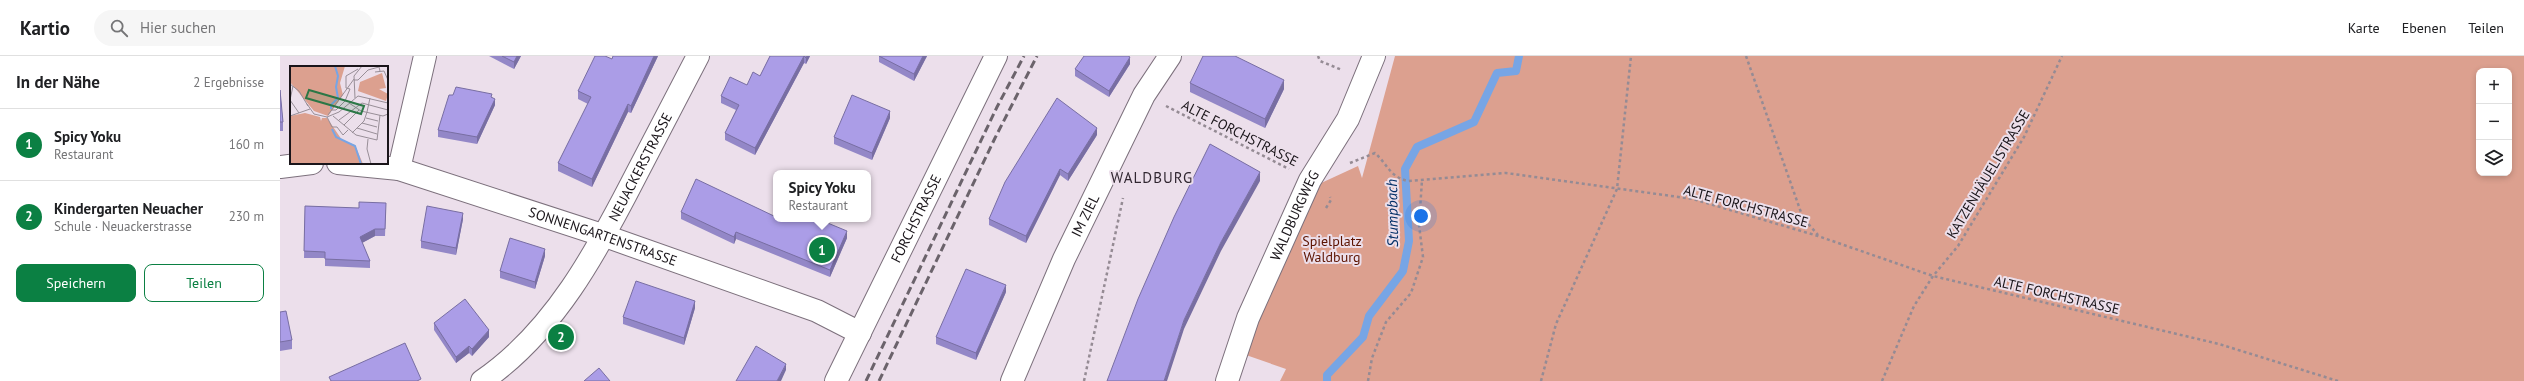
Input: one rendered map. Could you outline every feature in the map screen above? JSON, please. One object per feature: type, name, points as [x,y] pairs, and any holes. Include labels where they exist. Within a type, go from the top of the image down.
[{"type":"street","points":[[399,169],[425,56]]},
{"type":"street","name":"NEUACKERSTRASSE","points":[[482,381],[507,364],[557,310],[605,236],[698,56]]},
{"type":"street","name":"FORCHSTRASSE","points":[[836,381],[996,56]]},
{"type":"street","name":"IM ZIEL","points":[[1012,381],[1064,259],[1144,95],[1170,56]]},
{"type":"street","name":"WALDBURGWEG","points":[[1227,381],[1248,318],[1310,180],[1348,119],[1374,56]]},
{"type":"street","points":[[280,167],[304,164]]},
{"type":"street","name":"SONNENGARTENSTRASSE","points":[[348,164],[399,169],[605,236],[817,311],[860,333]]},
{"type":"path","points":[[1318,56],[1320,61],[1365,79]]},
{"type":"path","points":[[1541,381],[1556,324],[1617,189],[1631,56]]},
{"type":"path","points":[[1746,56],[1803,218],[1818,236]]},
{"type":"path","name":"KATZENHÄUELISTRASSE","points":[[1882,381],[1914,306],[1932,276],[1958,246],[2024,137],[2062,56]]},
{"type":"path","name":"ALTE FORCHSTRASSE","points":[[1144,95],[1310,180]]},
{"type":"path","name":"ALTE FORCHSTRASSE","points":[[1347,164],[1375,153],[1397,179],[1408,181],[1506,173],[1693,200],[1818,236],[1932,276],[2219,344],[2338,381]]},
{"type":"path","points":[[1368,381],[1372,358],[1386,322],[1410,293],[1423,257],[1420,225],[1422,180]]},
{"type":"path","points":[[1084,381],[1123,195]]},
{"type":"green space","name":"Spielplatz Waldburg","points":[[1395,56],[2524,56],[2524,381],[1280,381],[1286,369],[1246,355],[1277,269],[1319,184],[1358,166],[1362,178]]},
{"type":"building","points":[[502,56],[517,56],[514,62]]},
{"type":"building","points":[[595,56],[605,56],[612,59],[613,56],[654,56],[631,106],[628,104],[592,179],[558,163],[591,97],[578,91]]},
{"type":"building","points":[[770,56],[804,56],[755,148],[725,133],[739,105],[721,96],[730,77],[747,85],[753,72],[760,76]]},
{"type":"building","points":[[879,56],[923,56],[914,74]]},
{"type":"building","points":[[1084,56],[1130,57],[1109,91],[1075,69]]},
{"type":"building","points":[[1203,56],[1235,56],[1284,80],[1265,119],[1190,83]]},
{"type":"building","points":[[456,87],[492,94],[491,97],[495,99],[477,137],[438,130],[449,95],[453,95]]},
{"type":"building","points":[[280,90],[283,122],[280,122]]},
{"type":"building","points":[[852,95],[890,111],[872,153],[834,137]]},
{"type":"building","points":[[1057,98],[1097,128],[1068,174],[1060,169],[1026,236],[989,219],[1005,182]]},
{"type":"building","points":[[1210,144],[1260,172],[1221,242],[1184,320],[1164,381],[1107,381],[1138,299],[1174,217]]},
{"type":"building","points":[[696,179],[773,216],[773,222],[825,222],[847,231],[830,270],[736,232],[734,237],[681,212]]},
{"type":"building","points":[[359,202],[386,203],[385,229],[375,229],[360,237],[370,261],[325,259],[325,252],[304,251],[305,206],[359,208]]},
{"type":"building","points":[[427,206],[463,213],[456,248],[421,241]]},
{"type":"building","points":[[510,238],[545,249],[535,282],[500,271]]},
{"type":"building","points":[[966,269],[1006,285],[976,353],[936,337]]},
{"type":"building","points":[[636,281],[695,301],[684,338],[623,317]]},
{"type":"building","points":[[465,299],[489,330],[472,349],[469,346],[456,357],[434,323]]},
{"type":"building","points":[[286,311],[292,340],[280,342],[280,312]]},
{"type":"building","points":[[405,343],[421,379],[417,381],[331,381],[329,377]]},
{"type":"building","points":[[756,346],[786,364],[777,381],[736,381]]},
{"type":"building","points":[[599,368],[610,381],[584,381]]},
{"type":"waterway","name":"Stumpbach","points":[[1327,381],[1327,375],[1363,337],[1369,316],[1403,271],[1409,241],[1405,169],[1417,147],[1474,122],[1497,73],[1516,71],[1519,56]]},
{"type":"railway","points":[[866,381],[997,107],[1024,56]]},
{"type":"railway","points":[[879,381],[995,138],[1037,56]]},
{"type":"place","name":"Spicy Yoku","points":[[822,250]]},
{"type":"place","name":"Kindergarten Neuacher","points":[[561,337]]},
{"type":"district","name":"WALDBURG","points":[[1152,177]]}]
